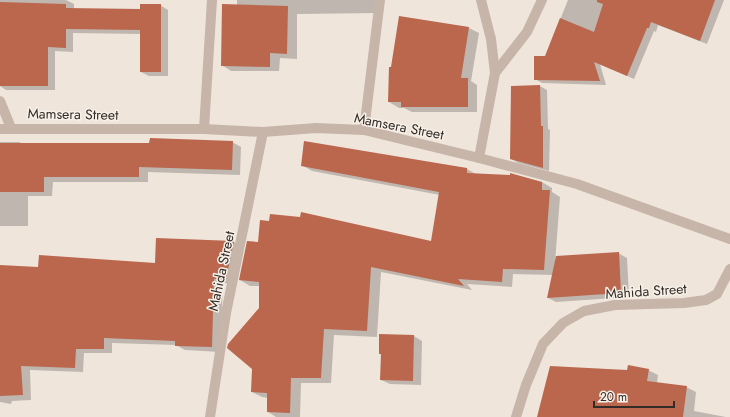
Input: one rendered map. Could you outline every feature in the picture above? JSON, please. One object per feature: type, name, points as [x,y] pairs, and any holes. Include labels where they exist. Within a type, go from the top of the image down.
[{"type":"street","points":[[204,130],[212,0]]},
{"type":"street","points":[[364,130],[380,0]]},
{"type":"street","points":[[479,158],[495,73],[491,39],[481,0]]},
{"type":"street","points":[[495,73],[527,32],[542,0]]},
{"type":"street","points":[[0,101],[11,128]]},
{"type":"street","name":"Mamsera Street","points":[[0,129],[204,130],[263,132],[316,128],[364,130],[577,184],[730,239]]},
{"type":"street","name":"Mahida Street","points":[[210,417],[226,313],[263,132]]},
{"type":"street","name":"Mahida Street","points":[[516,417],[526,385],[543,344],[563,323],[584,311],[615,305],[684,303],[706,300],[717,294],[730,270]]},
{"type":"building","points":[[597,0],[715,0],[700,41],[651,22],[649,28],[647,28],[627,76],[594,62],[600,81],[534,80],[534,56],[545,56],[560,18],[594,32],[603,4],[597,2]]},
{"type":"building","points":[[0,2],[66,4],[66,8],[140,9],[140,4],[161,4],[161,72],[140,72],[140,30],[66,29],[66,48],[48,47],[48,86],[0,86]]},
{"type":"building","points":[[222,4],[288,6],[287,54],[270,53],[270,67],[221,66]]},
{"type":"building","points":[[399,16],[469,27],[461,78],[468,78],[468,107],[401,107],[401,102],[388,102],[389,67],[391,67]]},
{"type":"building","points":[[540,85],[541,126],[543,126],[543,168],[510,159],[511,86]]},
{"type":"building","points":[[150,138],[233,141],[232,170],[139,167],[139,177],[44,177],[44,192],[0,192],[0,143],[149,143]]},
{"type":"building","points":[[304,141],[467,168],[467,173],[510,175],[510,173],[542,182],[542,190],[550,190],[544,270],[503,269],[502,282],[458,279],[464,286],[371,267],[367,331],[324,329],[321,378],[291,378],[290,413],[267,412],[267,393],[251,392],[252,369],[227,348],[228,344],[259,308],[259,282],[239,280],[247,241],[258,242],[260,220],[269,221],[270,214],[300,217],[301,212],[431,241],[439,192],[301,166]]},
{"type":"building","points":[[156,238],[234,241],[226,279],[214,279],[212,347],[175,346],[175,341],[104,338],[104,349],[76,349],[75,368],[21,366],[23,395],[0,396],[0,265],[38,267],[39,255],[155,263]]},
{"type":"building","points":[[619,252],[621,293],[547,298],[556,256]]},
{"type":"building","points":[[379,334],[414,335],[413,381],[380,380],[381,354],[379,354]]},
{"type":"building","points":[[628,365],[649,369],[647,381],[687,386],[683,417],[537,417],[550,366],[627,370]]}]
